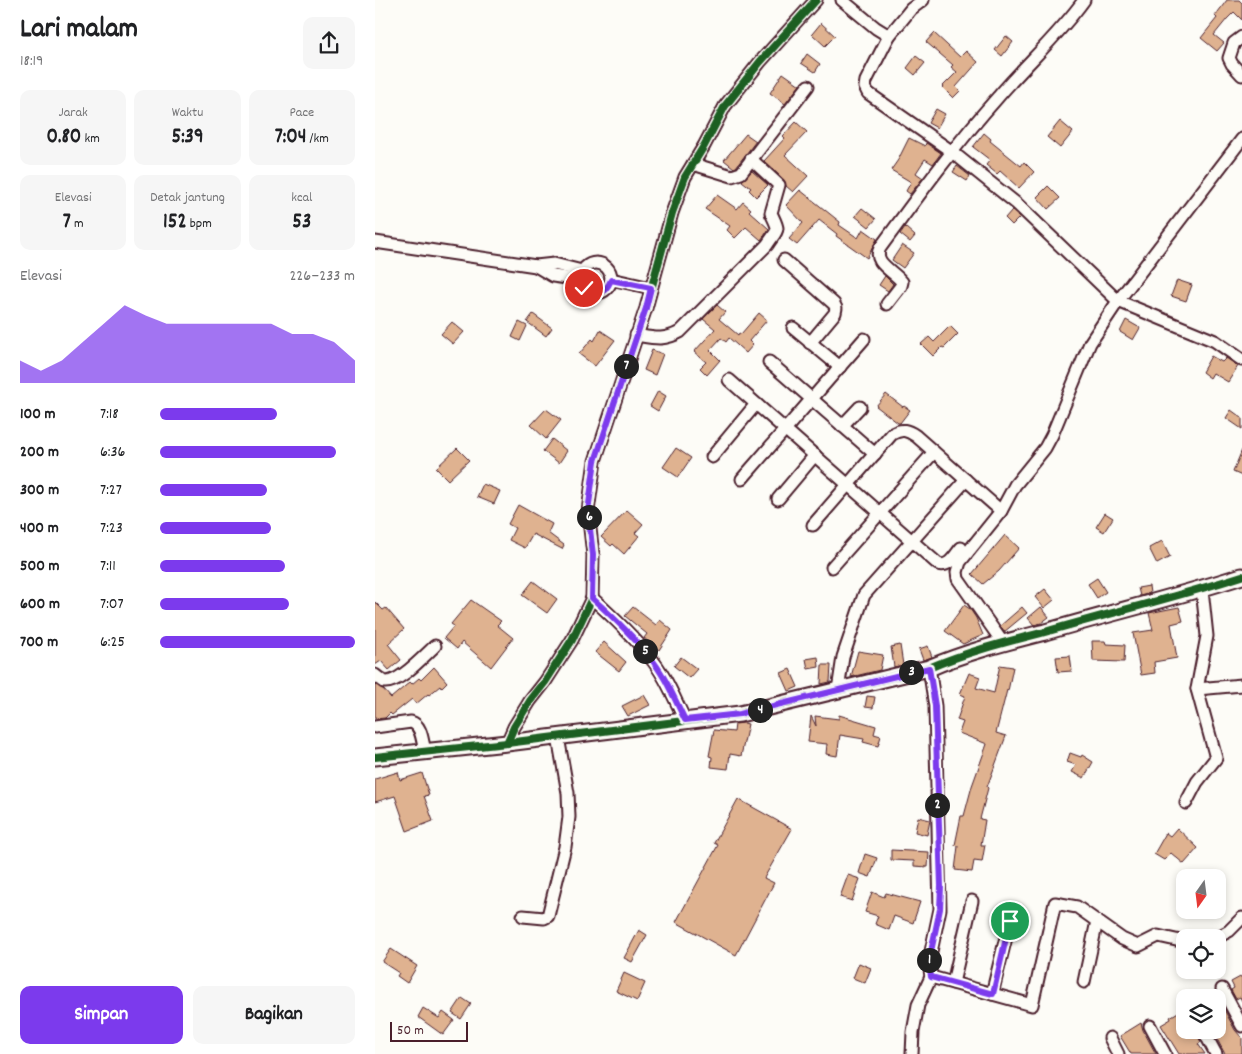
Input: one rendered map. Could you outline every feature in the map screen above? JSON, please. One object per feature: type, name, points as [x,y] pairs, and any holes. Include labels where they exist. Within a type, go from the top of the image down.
[{"type":"street","points":[[507,743],[514,727],[530,701],[545,682],[572,640],[592,598],[593,555],[588,511],[595,461],[646,308],[672,213],[683,184],[725,106],[760,62],[816,0]]},
{"type":"street","points":[[841,0],[889,36]]},
{"type":"street","points":[[923,0],[911,9],[889,36],[866,81],[865,87],[868,93],[951,151],[1017,204],[1118,301],[1215,341],[1242,360]]},
{"type":"street","points":[[887,304],[902,282],[879,260],[877,253],[951,151],[1085,0]]},
{"type":"street","points":[[1242,37],[1234,43],[1229,58],[1242,74]]},
{"type":"street","points":[[693,164],[732,176],[741,173],[809,86]]},
{"type":"street","points":[[1003,643],[959,579],[957,572],[959,562],[1015,485],[1045,448],[1085,352],[1118,301],[1242,139]]},
{"type":"street","points":[[636,335],[663,339],[671,338],[680,332],[767,245],[777,230],[778,225],[771,212],[779,185],[751,159]]},
{"type":"street","points":[[375,242],[536,266],[554,264],[581,275]]},
{"type":"street","points":[[784,260],[837,308],[811,343]]},
{"type":"street","points":[[596,263],[604,265],[609,271],[611,280],[608,288],[600,293],[591,293],[584,288],[581,275],[587,265],[596,263]]},
{"type":"street","points":[[611,280],[651,288]]},
{"type":"street","points":[[793,328],[840,367]]},
{"type":"street","points":[[742,479],[864,339]]},
{"type":"street","points":[[769,362],[875,454]]},
{"type":"street","points":[[729,380],[938,564],[947,565],[998,509]]},
{"type":"street","points":[[712,457],[756,404]]},
{"type":"street","points":[[842,426],[860,407]]},
{"type":"street","points":[[813,525],[892,434],[898,430],[905,430],[916,436],[998,509]]},
{"type":"street","points":[[831,567],[934,452]]},
{"type":"street","points":[[779,499],[815,456]]},
{"type":"street","points":[[838,690],[843,657],[864,595],[966,480]]},
{"type":"street","points":[[375,757],[558,737],[740,714],[929,668],[946,660],[1003,643],[1242,576]]},
{"type":"street","points":[[1186,803],[1197,782],[1216,758],[1197,689],[1207,636],[1202,588]]},
{"type":"street","points":[[592,598],[611,614],[650,656],[664,678],[685,720]]},
{"type":"street","points":[[375,675],[384,682],[391,682],[406,672],[435,646]]},
{"type":"street","points":[[912,1054],[913,1032],[918,1005],[931,977],[929,961],[940,909],[941,886],[935,706],[929,668]]},
{"type":"street","points":[[1197,689],[1242,685]]},
{"type":"street","points":[[375,727],[414,722],[418,726],[425,751]]},
{"type":"street","points":[[523,916],[544,918],[548,916],[565,847],[569,817],[568,793],[558,737]]},
{"type":"street","points":[[953,983],[972,901]]},
{"type":"street","points":[[931,977],[1032,1005],[1055,903],[1077,907],[1122,939],[1138,946],[1159,936],[1176,940]]},
{"type":"street","points":[[1226,933],[1242,918]]},
{"type":"street","points":[[993,994],[1010,921]]},
{"type":"street","points":[[1084,982],[1097,921]]},
{"type":"street","points":[[1226,996],[1242,1026]]},
{"type":"street","points":[[1150,1026],[1165,1054]]},
{"type":"street","points":[[1110,1038],[1118,1054]]},
{"type":"street","points":[[1208,1039],[1216,1054]]},
{"type":"building","points":[[1227,0],[1239,0],[1242,3],[1242,20],[1234,12],[1214,35],[1224,43],[1217,51],[1201,38],[1217,18],[1215,16]]},
{"type":"building","points":[[821,23],[835,36],[825,46],[812,34]]},
{"type":"building","points":[[934,33],[960,57],[966,51],[978,62],[956,87],[960,91],[953,98],[942,87],[957,72],[951,67],[953,65],[926,42]]},
{"type":"building","points":[[1006,36],[1013,42],[1002,56],[995,50]]},
{"type":"building","points":[[807,54],[820,64],[815,72],[801,63]]},
{"type":"building","points":[[916,56],[925,63],[915,75],[907,68]]},
{"type":"building","points":[[783,73],[800,85],[785,104],[770,93]]},
{"type":"building","points":[[936,109],[945,114],[937,128],[928,123]]},
{"type":"building","points":[[1060,121],[1073,132],[1060,148],[1047,137]]},
{"type":"building","points":[[796,122],[807,132],[785,155],[808,176],[793,192],[786,186],[784,180],[764,161],[785,138],[783,136]]},
{"type":"building","points":[[984,133],[991,139],[990,141],[1021,166],[1024,162],[1034,172],[1019,188],[1000,171],[997,174],[986,165],[990,160],[973,147]]},
{"type":"building","points":[[746,134],[756,141],[734,168],[724,160]]},
{"type":"building","points":[[909,138],[925,146],[926,143],[941,153],[933,164],[925,159],[916,173],[923,178],[910,194],[906,191],[911,182],[891,170]]},
{"type":"building","points":[[957,166],[970,176],[967,181],[953,172]]},
{"type":"building","points":[[752,171],[768,185],[756,197],[749,190],[751,188],[742,181]]},
{"type":"building","points":[[1048,186],[1060,198],[1048,209],[1037,197]]},
{"type":"building","points":[[800,190],[840,222],[839,225],[858,238],[863,229],[877,239],[867,258],[836,236],[837,234],[819,220],[797,245],[789,239],[803,223],[786,205]]},
{"type":"building","points":[[717,195],[737,209],[743,202],[751,209],[749,211],[769,229],[761,240],[746,227],[735,238],[727,230],[730,226],[705,209]]},
{"type":"building","points":[[862,208],[876,219],[869,227],[855,216]]},
{"type":"building","points":[[1012,210],[1020,217],[1012,225],[1005,218]]},
{"type":"building","points":[[905,227],[915,236],[910,242],[900,234]]},
{"type":"building","points":[[902,245],[914,253],[903,268],[892,260]]},
{"type":"building","points":[[885,276],[893,284],[888,291],[879,285]]},
{"type":"building","points":[[1177,280],[1192,285],[1186,301],[1171,296]]},
{"type":"building","points":[[717,305],[725,312],[719,319],[738,335],[759,313],[767,320],[749,341],[753,345],[746,353],[729,338],[726,342],[721,338],[710,350],[720,360],[707,375],[700,368],[706,362],[694,352],[715,329],[703,319]]},
{"type":"building","points":[[533,314],[552,328],[546,336],[527,322]]},
{"type":"building","points":[[1126,320],[1140,328],[1133,340],[1120,332]]},
{"type":"building","points":[[452,322],[464,332],[453,344],[441,334]]},
{"type":"building","points":[[519,322],[527,326],[520,341],[512,337]]},
{"type":"building","points":[[950,326],[958,334],[933,356],[921,344],[929,337],[934,342]]},
{"type":"building","points":[[600,330],[615,340],[595,366],[579,354],[592,339],[594,341]]},
{"type":"building","points":[[652,350],[663,354],[655,375],[644,370]]},
{"type":"building","points":[[1211,356],[1222,362],[1226,358],[1238,366],[1228,382],[1213,373],[1210,378],[1202,372]]},
{"type":"building","points":[[658,391],[666,396],[658,411],[650,406]]},
{"type":"building","points":[[886,394],[910,410],[900,423],[876,406]]},
{"type":"building","points":[[546,409],[561,420],[546,439],[531,425]]},
{"type":"building","points":[[1231,410],[1242,418],[1242,429],[1226,418]]},
{"type":"building","points":[[552,439],[567,451],[559,463],[543,451]]},
{"type":"building","points":[[457,448],[469,460],[448,480],[436,468]]},
{"type":"building","points":[[676,448],[691,458],[678,477],[663,467]]},
{"type":"building","points":[[1242,450],[1242,476],[1233,472]]},
{"type":"building","points":[[483,484],[500,491],[494,504],[477,497]]},
{"type":"building","points":[[518,505],[552,524],[548,533],[564,545],[562,549],[533,534],[525,548],[509,540],[515,528],[508,524]]},
{"type":"building","points":[[627,510],[643,524],[635,533],[639,536],[624,554],[613,544],[611,546],[601,537]]},
{"type":"building","points":[[1105,513],[1113,518],[1104,532],[1096,527]]},
{"type":"building","points":[[1005,535],[1019,548],[999,571],[983,584],[972,574]]},
{"type":"building","points":[[1162,541],[1170,557],[1157,564],[1149,548]]},
{"type":"building","points":[[1097,578],[1106,592],[1097,598],[1088,584]]},
{"type":"building","points":[[533,581],[557,599],[547,613],[522,595]]},
{"type":"building","points":[[1149,586],[1150,593],[1140,596],[1138,588]]},
{"type":"building","points":[[1045,589],[1054,600],[1044,608],[1035,597]]},
{"type":"building","points":[[471,600],[501,621],[497,625],[513,638],[491,667],[462,642],[457,649],[444,638],[454,626],[451,624]]},
{"type":"building","points":[[375,602],[383,610],[386,608],[404,629],[388,644],[401,660],[389,670],[381,661],[375,665]]},
{"type":"building","points":[[964,605],[970,609],[976,618],[983,635],[963,644],[945,631]]},
{"type":"building","points":[[633,607],[656,625],[660,620],[672,630],[659,650],[644,638],[647,634],[625,616]]},
{"type":"building","points":[[1022,607],[1027,613],[1004,632],[1000,626]]},
{"type":"building","points":[[1041,607],[1049,617],[1041,623],[1034,625],[1028,618]]},
{"type":"building","points":[[1179,607],[1183,621],[1171,624],[1177,658],[1154,662],[1155,673],[1141,675],[1133,633],[1153,630],[1149,613]]},
{"type":"building","points":[[1092,641],[1105,641],[1106,644],[1125,645],[1124,662],[1093,661]]},
{"type":"building","points":[[604,642],[626,662],[619,671],[595,652]]},
{"type":"building","points":[[900,645],[903,665],[894,667],[891,647]]},
{"type":"building","points":[[928,646],[932,657],[923,660],[919,649]]},
{"type":"building","points":[[858,651],[883,655],[880,670],[851,677]]},
{"type":"building","points":[[1070,656],[1072,671],[1058,672],[1056,657]]},
{"type":"building","points":[[681,657],[697,669],[689,678],[674,666]]},
{"type":"building","points":[[818,657],[819,667],[808,669],[806,659]]},
{"type":"building","points":[[822,665],[831,665],[830,682],[821,684]]},
{"type":"building","points":[[1000,665],[1013,667],[996,733],[1006,736],[987,787],[980,819],[985,820],[981,845],[985,845],[982,862],[974,861],[972,872],[955,870],[958,846],[955,845],[961,816],[964,816],[972,786],[987,744],[959,733],[963,722],[957,720],[965,696],[960,694],[969,673],[980,677],[976,688],[994,693]]},
{"type":"building","points":[[434,667],[447,682],[441,688],[440,686],[416,704],[412,699],[392,715],[390,713],[385,718],[375,719],[375,684],[383,689],[391,698],[410,682],[412,684],[419,678],[421,680]]},
{"type":"building","points":[[790,669],[798,687],[789,691],[781,673]]},
{"type":"building","points":[[644,695],[650,705],[628,716],[622,706]]},
{"type":"building","points":[[867,696],[875,697],[873,708],[865,707]]},
{"type":"building","points":[[839,715],[876,726],[874,734],[881,736],[878,746],[863,742],[864,739],[840,735],[837,756],[826,754],[827,744],[808,742],[811,716],[816,726],[815,716],[839,719]]},
{"type":"building","points":[[735,724],[748,724],[741,756],[730,754],[728,769],[711,767],[712,757],[709,756],[714,730],[734,732]]},
{"type":"building","points":[[1070,753],[1081,757],[1082,755],[1093,762],[1084,778],[1072,772],[1076,765],[1067,762]]},
{"type":"building","points":[[398,772],[400,780],[422,773],[429,795],[424,796],[433,821],[407,831],[395,796],[375,802],[375,779]]},
{"type":"building","points":[[738,799],[792,829],[764,878],[774,883],[736,955],[676,922],[718,845],[714,843]]},
{"type":"building","points":[[918,817],[930,820],[927,835],[915,832]]},
{"type":"building","points":[[1177,828],[1198,848],[1184,864],[1171,853],[1164,860],[1154,854],[1166,833],[1170,836]]},
{"type":"building","points":[[891,850],[929,852],[928,867],[914,866],[914,861],[891,860]]},
{"type":"building","points":[[865,854],[877,858],[870,877],[859,873]]},
{"type":"building","points":[[848,875],[860,879],[852,901],[840,897]]},
{"type":"building","points":[[872,892],[884,897],[886,893],[920,902],[913,923],[894,916],[889,930],[875,924],[878,916],[865,912]]},
{"type":"building","points":[[639,930],[647,935],[632,962],[624,958]]},
{"type":"building","points":[[391,949],[417,966],[407,983],[397,976],[399,973],[382,962]]},
{"type":"building","points":[[859,963],[871,968],[865,983],[853,978]]},
{"type":"building","points":[[624,973],[645,983],[637,1001],[616,991]]},
{"type":"building","points":[[1242,976],[1242,1001],[1240,997],[1236,999],[1231,990],[1234,988],[1231,982]]},
{"type":"building","points":[[462,998],[471,1004],[461,1019],[452,1013]]},
{"type":"building","points":[[423,1008],[439,1018],[443,1012],[454,1020],[443,1035],[418,1017]]},
{"type":"building","points":[[1176,1013],[1176,1039],[1199,1039],[1201,1042],[1198,1044],[1205,1054],[1179,1054],[1161,1025],[1171,1019],[1170,1017]]},
{"type":"building","points":[[1226,1013],[1235,1030],[1242,1038],[1242,1054],[1225,1054],[1217,1039],[1226,1039]]},
{"type":"building","points":[[1141,1023],[1156,1054],[1131,1054],[1120,1036]]},
{"type":"cycle path","points":[[507,743],[514,727],[530,701],[545,682],[572,640],[592,598],[593,555],[588,511],[595,461],[646,308],[672,213],[685,177],[725,106],[760,62],[816,0]]},
{"type":"cycle path","points":[[375,757],[507,743],[740,714],[929,668],[986,648],[1242,576]]},
{"type":"route","points":[[584,288],[591,293],[600,293],[608,288],[611,280],[651,288],[595,461],[588,511],[593,555],[592,598],[611,614],[650,656],[664,678],[685,720],[740,714],[929,668],[935,706],[941,886],[936,934],[929,961],[931,977],[993,994],[1010,921]]}]
